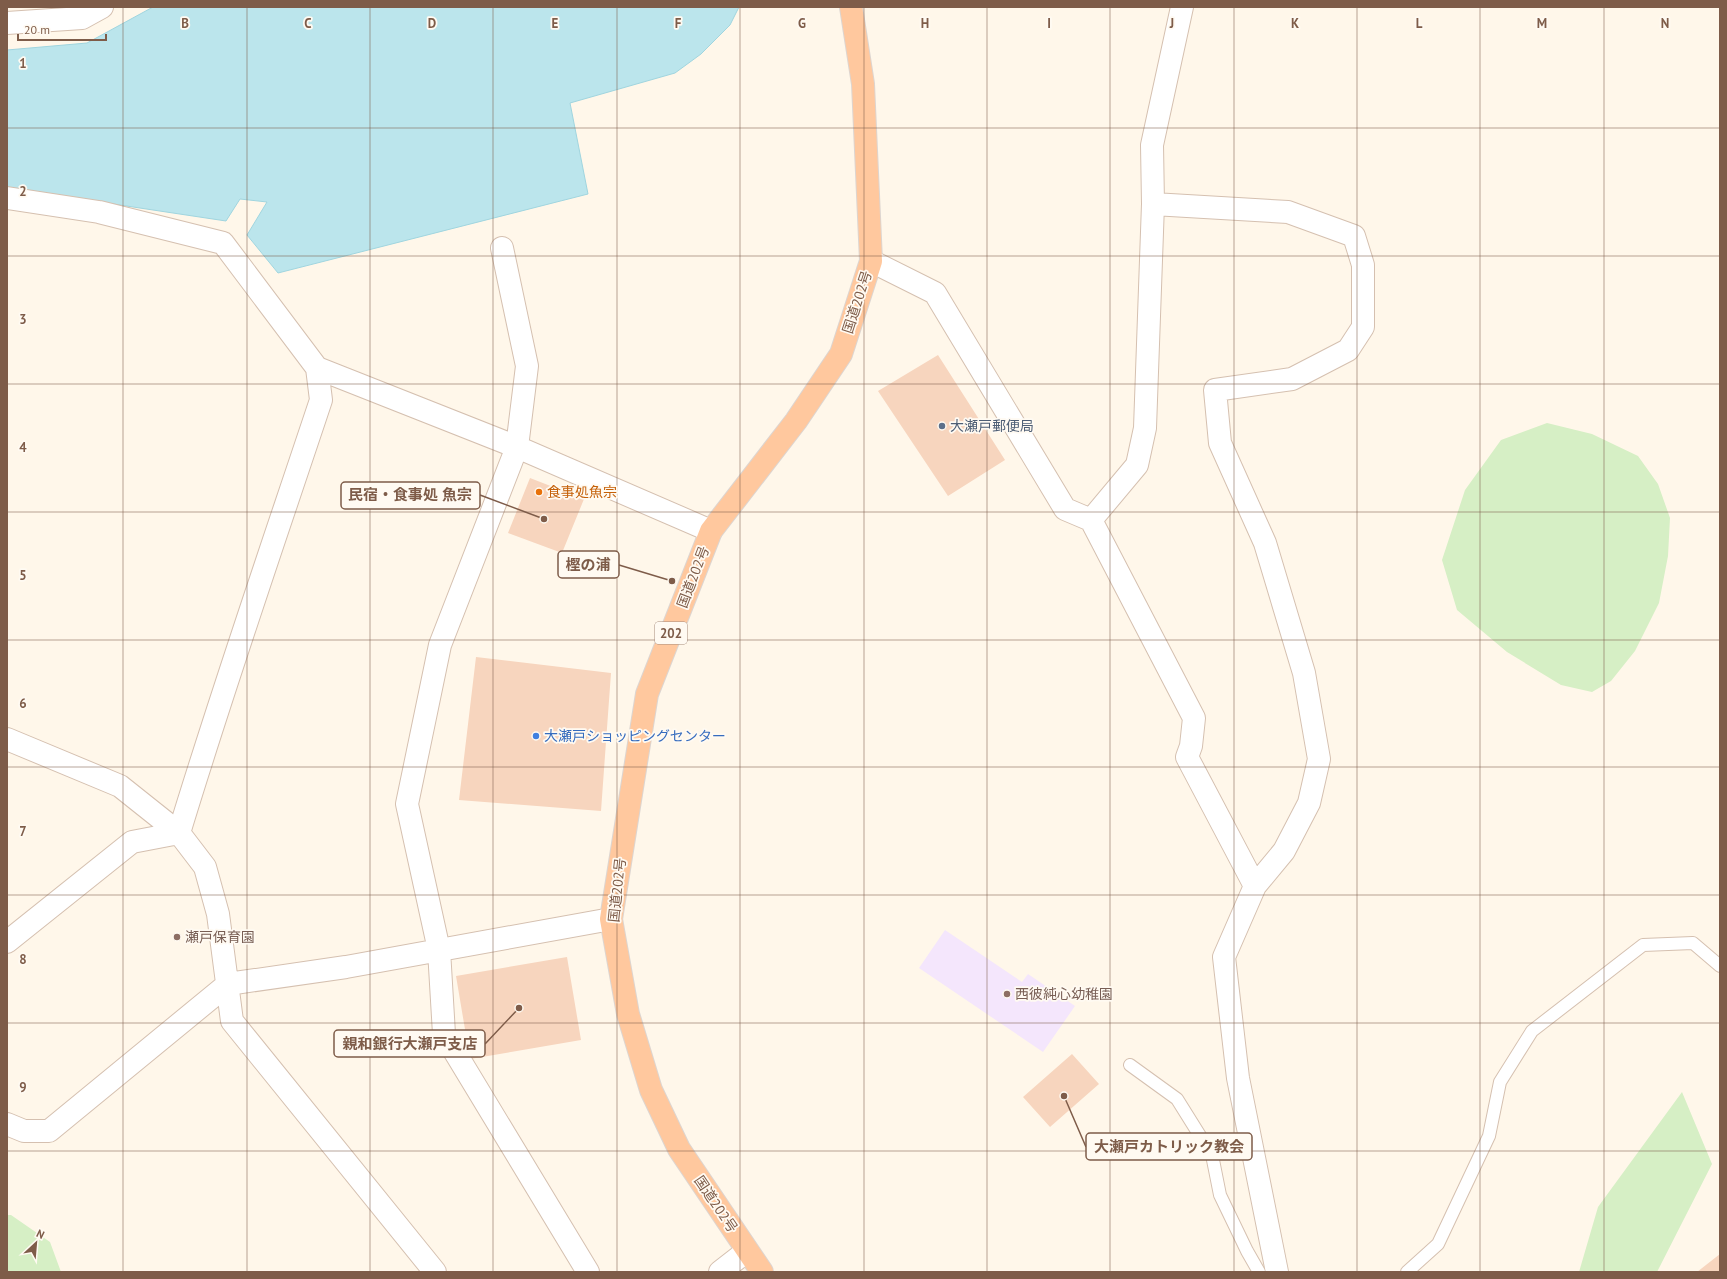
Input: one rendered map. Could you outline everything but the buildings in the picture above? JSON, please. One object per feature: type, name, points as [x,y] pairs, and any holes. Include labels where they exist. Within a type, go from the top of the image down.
[{"type":"highway","name":"国道202号","points":[[762,1272],[679,1150],[651,1090],[628,1014],[611,919],[646,694],[711,531],[796,421],[841,354],[871,261],[863,84],[851,7]]},
{"type":"street","points":[[7,23],[82,18],[102,7]]},
{"type":"street","points":[[1091,520],[1137,465],[1145,428],[1153,204],[1152,145],[1182,7]]},
{"type":"street","points":[[7,198],[99,212],[223,243],[317,368],[321,400],[209,735],[179,833]]},
{"type":"street","points":[[1153,204],[1288,212],[1354,236],[1363,265],[1362,327],[1348,350],[1292,379],[1215,390],[1220,443],[1265,543],[1304,674],[1319,759],[1309,803],[1284,851],[1255,886],[1224,958],[1238,1078],[1276,1272]]},
{"type":"street","points":[[502,248],[527,366],[517,447],[440,645],[408,804],[439,950],[444,1034],[588,1272]]},
{"type":"street","points":[[871,261],[935,293],[1065,509],[1091,520],[1194,718],[1191,746],[1187,757],[1255,886]]},
{"type":"street","points":[[317,368],[517,447],[711,531]]},
{"type":"street","points":[[7,739],[120,786],[179,833],[206,867],[218,914],[232,1021],[435,1272]]},
{"type":"street","points":[[7,942],[132,842],[179,833]]},
{"type":"street","points":[[7,1124],[24,1131],[48,1131],[228,984],[346,967],[611,919]]},
{"type":"street","points":[[720,1272],[748,1251]]},
{"type":"lane","points":[[1407,1272],[1438,1244],[1489,1136],[1500,1082],[1532,1031],[1643,945],[1693,943],[1720,966]]},
{"type":"lane","points":[[1130,1065],[1176,1099],[1212,1155],[1220,1195],[1246,1251],[1259,1272]]},
{"type":"shaded area","name":"西彼純心幼稚園","points":[[945,930],[1022,982],[1028,974],[1075,1006],[1043,1052],[919,968]]},
{"type":"green space","points":[[1547,423],[1592,434],[1638,456],[1658,484],[1670,518],[1668,556],[1659,603],[1635,651],[1611,681],[1592,692],[1561,685],[1507,652],[1457,610],[1442,560],[1465,490],[1501,440]]},
{"type":"green space","points":[[1682,1092],[1712,1164],[1657,1272],[1579,1272],[1598,1207]]},
{"type":"green space","points":[[7,1215],[11,1215],[50,1242],[61,1272],[7,1272]]},
{"type":"water","points":[[153,7],[739,7],[730,25],[701,54],[675,73],[570,103],[588,194],[278,273],[247,235],[267,202],[240,199],[226,221],[7,188],[7,50],[87,43]]},
{"type":"place","name":"大瀬戸郵便局","points":[[942,426]]},
{"type":"place","name":"食事処魚宗","points":[[539,492]]},
{"type":"place","name":"民宿・食事処 魚宗","points":[[544,519]]},
{"type":"place","name":"樫の浦","points":[[672,581]]},
{"type":"place","name":"大瀬戸ショッピングセンター","points":[[536,736]]},
{"type":"place","name":"瀬戸保育園","points":[[177,937]]},
{"type":"place","name":"西彼純心幼稚園","points":[[1007,994]]},
{"type":"place","name":"親和銀行大瀬戸支店","points":[[519,1008]]},
{"type":"place","name":"大瀬戸カトリック教会","points":[[1064,1096]]}]
